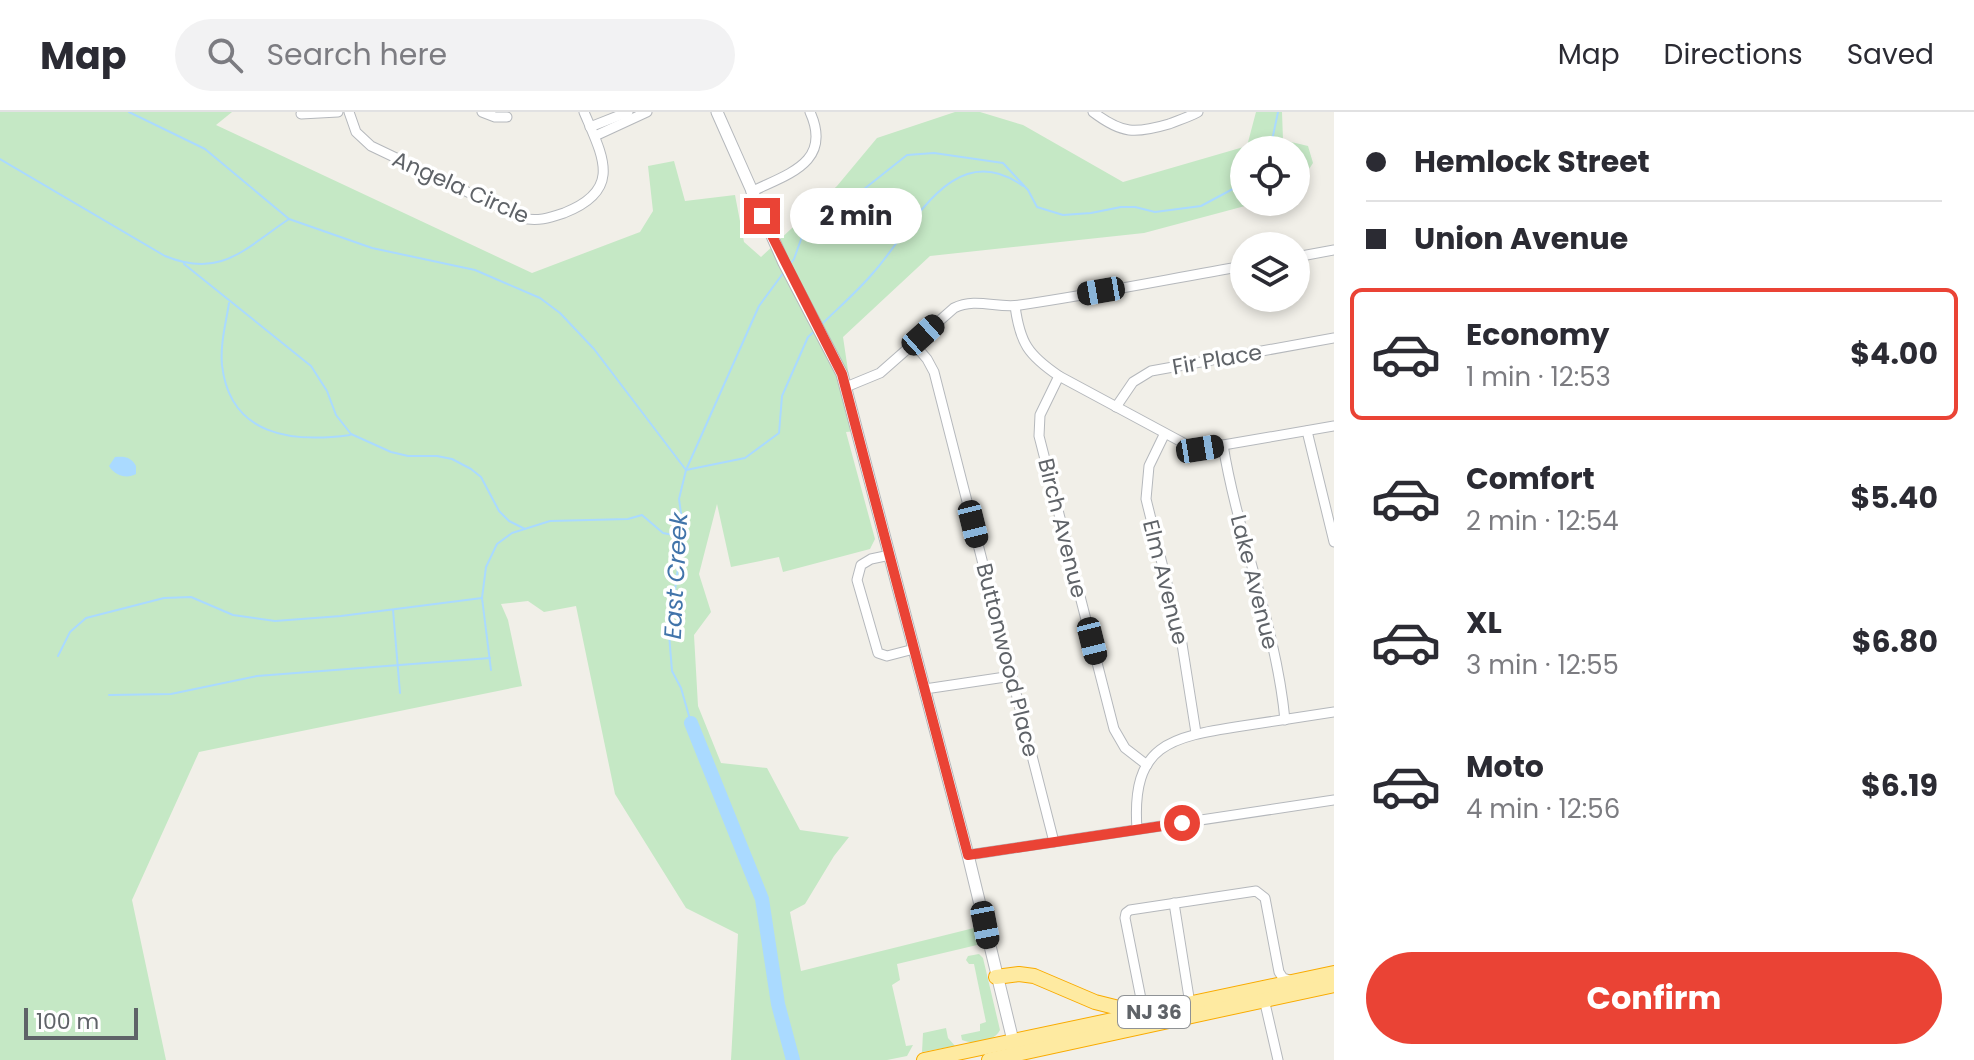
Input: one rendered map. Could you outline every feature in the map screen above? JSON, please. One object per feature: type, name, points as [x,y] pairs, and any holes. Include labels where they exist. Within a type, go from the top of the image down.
[{"type":"highway","name":"NJ 36","points":[[989,1060],[1144,1014],[1334,973]]},
{"type":"highway","points":[[996,977],[1034,976],[1095,1002],[1144,1014]]},
{"type":"highway","name":"NJ 36","points":[[924,1060],[1016,1052],[1334,985]]},
{"type":"street","points":[[301,114],[338,112]]},
{"type":"street","name":"Angela Circle","points":[[349,112],[356,132],[371,146],[529,220],[550,218],[580,207],[594,196],[604,172],[602,155],[584,112]]},
{"type":"street","points":[[482,112],[507,117]]},
{"type":"street","points":[[593,132],[628,112]]},
{"type":"street","points":[[593,132],[647,112]]},
{"type":"street","points":[[717,112],[784,263],[846,387],[1016,1052]]},
{"type":"street","points":[[751,192],[797,171],[809,159],[816,139],[810,112]]},
{"type":"street","points":[[1093,112],[1116,127],[1134,132],[1149,130],[1198,112]]},
{"type":"street","points":[[1310,254],[1334,250]]},
{"type":"street","points":[[846,387],[880,373],[961,304],[974,302],[1015,306],[1230,268]]},
{"type":"street","points":[[1015,306],[1020,336],[1038,362],[1164,435],[1191,447],[1223,445],[1334,426]]},
{"type":"street","name":"Fir Place","points":[[1116,407],[1133,382],[1151,371],[1334,338]]},
{"type":"street","name":"Buttonwood Place","points":[[914,344],[934,372],[1054,842]]},
{"type":"street","name":"Birch Avenue","points":[[1059,376],[1040,415],[1039,436],[1114,729],[1125,748],[1147,765]]},
{"type":"street","points":[[1307,431],[1334,542]]},
{"type":"street","name":"Elm Avenue","points":[[1164,435],[1149,466],[1146,499],[1182,644],[1196,733]]},
{"type":"street","name":"Lake Avenue","points":[[1223,445],[1277,671],[1285,720]]},
{"type":"street","points":[[890,555],[871,559],[861,565],[857,580],[878,653],[887,656],[914,649]]},
{"type":"street","points":[[925,689],[1012,676]]},
{"type":"street","points":[[1137,829],[1136,793],[1147,765],[1167,744],[1196,733],[1334,712]]},
{"type":"street","points":[[968,855],[1334,800]]},
{"type":"street","points":[[1144,1014],[1126,913],[1130,910],[1256,891],[1262,893],[1279,972],[1283,978],[1295,982]]},
{"type":"street","points":[[1174,903],[1190,1004]]},
{"type":"street","points":[[1264,999],[1278,1060]]},
{"type":"green space","points":[[0,112],[232,112],[216,125],[532,273],[640,232],[653,211],[648,166],[674,161],[685,201],[735,195],[744,242],[761,257],[837,186],[877,138],[955,112],[980,112],[1023,125],[1123,182],[1230,151],[1230,210],[1144,233],[930,256],[843,337],[857,431],[846,432],[875,539],[870,549],[783,572],[779,557],[731,567],[717,504],[699,574],[711,612],[694,635],[698,706],[721,763],[767,768],[800,830],[849,837],[805,904],[790,912],[801,971],[978,927],[980,941],[977,945],[897,964],[900,980],[892,985],[906,1046],[913,1045],[907,1056],[887,1060],[731,1060],[738,934],[686,908],[615,794],[576,606],[544,612],[528,601],[501,604],[508,620],[522,686],[199,752],[132,900],[166,1060],[0,1060]]},
{"type":"green space","points":[[1256,112],[1282,112],[1283,136],[1250,136]]},
{"type":"green space","points":[[979,954],[983,958],[1000,1030],[989,1040],[972,1042],[962,1040],[961,1035],[980,1031],[980,1024],[986,1022],[974,964],[966,960],[968,956]]},
{"type":"green space","points":[[946,1028],[948,1038],[955,1046],[922,1052],[923,1033]]},
{"type":"water","points":[[115,457],[132,461],[136,474],[125,476],[114,472],[109,466]]},
{"type":"waterway","points":[[129,112],[205,149],[289,219],[372,248],[475,270],[540,298],[560,313],[594,349],[686,470],[759,306],[784,272]]},
{"type":"waterway","name":"East Creek","points":[[1273,136],[1278,112]]},
{"type":"waterway","points":[[790,264],[804,231],[817,215],[854,197],[907,155],[934,153],[1003,163],[1028,190]]},
{"type":"waterway","points":[[0,159],[165,256],[185,262],[202,264],[231,257],[289,219]]},
{"type":"waterway","name":"East Creek","points":[[820,326],[867,280],[936,194],[955,180],[975,172],[998,173],[1023,186]]},
{"type":"waterway","name":"East Creek","points":[[1028,190],[1037,207],[1063,215],[1121,207],[1155,212],[1201,206],[1230,190]]},
{"type":"waterway","points":[[184,264],[311,366],[327,391],[336,415],[351,434],[391,452],[452,459],[471,469],[481,477],[499,511],[509,521],[525,529]]},
{"type":"waterway","points":[[229,303],[222,365],[227,389],[237,407],[267,430],[286,435],[350,435]]},
{"type":"waterway","name":"East Creek","points":[[691,723],[681,688],[672,671],[669,634],[678,568],[674,536],[682,520],[679,499],[686,470],[745,458],[779,433],[782,396],[808,337],[816,330]]},
{"type":"waterway","points":[[491,670],[482,598],[486,567],[497,544],[512,533],[550,521],[628,519],[642,515],[663,533],[673,535]]},
{"type":"waterway","points":[[58,656],[70,632],[86,618],[164,598],[191,597],[233,615],[275,621],[482,598]]},
{"type":"waterway","points":[[393,610],[400,693]]},
{"type":"waterway","points":[[109,695],[171,694],[257,676],[490,658]]},
{"type":"waterway","name":"East Creek","points":[[691,723],[762,899],[778,1004],[793,1060]]},
{"type":"route","points":[[762,216],[842,374],[968,855],[1182,823]]}]
